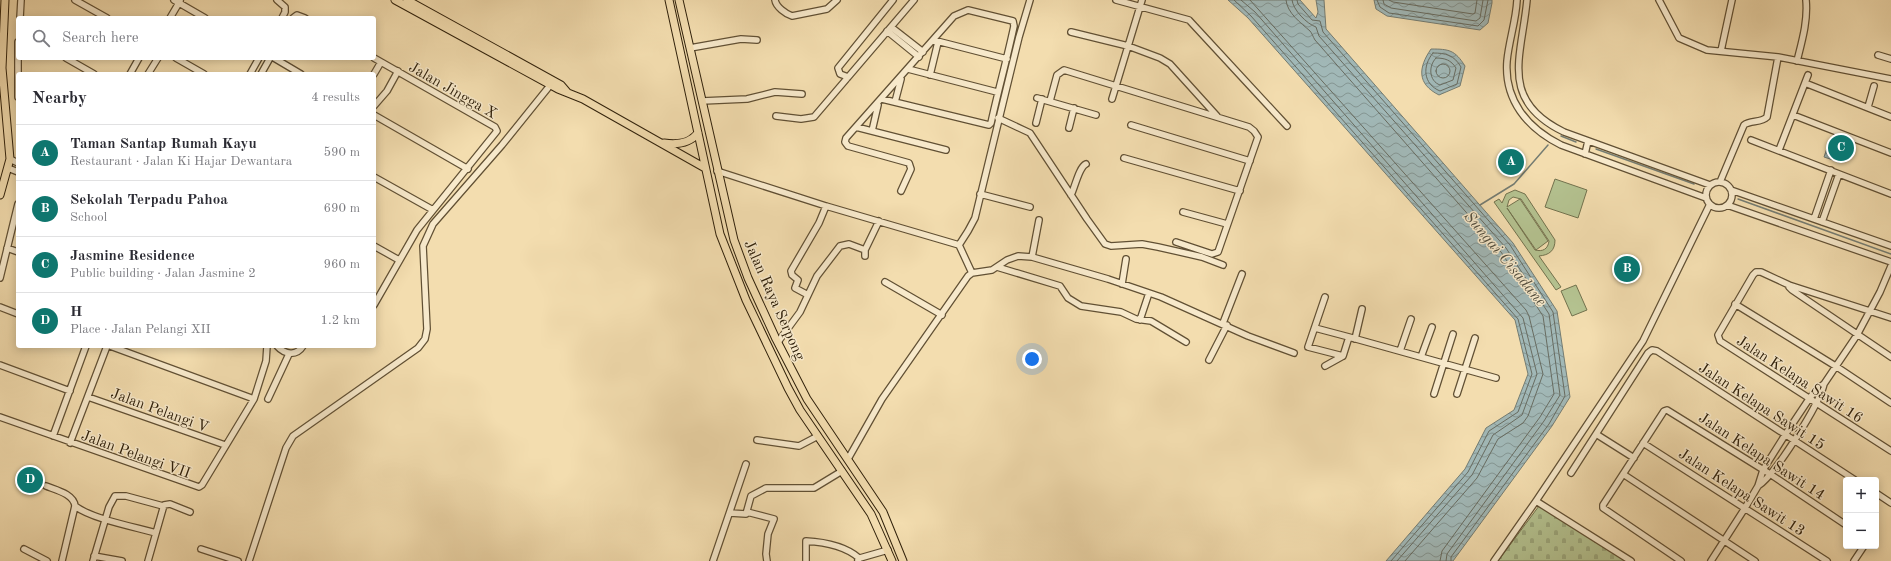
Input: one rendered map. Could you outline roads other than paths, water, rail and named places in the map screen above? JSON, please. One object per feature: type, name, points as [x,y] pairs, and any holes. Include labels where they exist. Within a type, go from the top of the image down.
[{"type":"main road","points":[[0,195],[10,159],[3,120],[2,68],[5,0]]},
{"type":"main road","points":[[395,0],[552,83],[561,85],[568,92],[706,168]]},
{"type":"main road","points":[[407,0],[552,83]]},
{"type":"main road","name":"Jalan Raya Serpong","points":[[669,0],[722,241],[746,300],[800,410],[871,514],[892,561]]},
{"type":"main road","name":"Jalan Raya Serpong","points":[[680,0],[734,240],[748,278],[807,399],[883,512],[903,561]]},
{"type":"main road","points":[[661,143],[688,142],[698,133]]},
{"type":"main road","points":[[774,358],[784,353]]},
{"type":"street","points":[[20,16],[21,0]]},
{"type":"street","points":[[75,0],[103,16]]},
{"type":"street","points":[[277,0],[285,7],[283,16]]},
{"type":"street","points":[[680,0],[685,0]]},
{"type":"street","points":[[775,0],[775,3],[782,10],[792,16],[827,10],[838,0]]},
{"type":"street","points":[[848,77],[840,74],[838,68],[893,0]]},
{"type":"street","points":[[776,116],[801,119],[814,117],[914,0]]},
{"type":"street","points":[[959,245],[972,226],[998,118],[1030,0]]},
{"type":"street","points":[[1116,0],[1189,20],[1287,126]]},
{"type":"street","points":[[1112,99],[1142,0]]},
{"type":"street","points":[[1517,0],[1507,61],[1507,80],[1515,106],[1524,118],[1546,138],[1585,154],[1706,198]]},
{"type":"street","points":[[1527,0],[1518,62],[1522,88],[1534,111],[1544,120],[1564,132],[1710,185],[1720,182],[1728,185],[1732,196],[1727,205]]},
{"type":"street","points":[[1658,0],[1679,38],[1706,50],[1778,58],[1891,79]]},
{"type":"street","points":[[1721,51],[1732,0]]},
{"type":"street","points":[[1797,61],[1807,11],[1806,0]]},
{"type":"street","points":[[171,16],[178,1],[202,16]]},
{"type":"street","points":[[881,100],[895,102],[985,125],[991,123],[997,92],[1007,59],[1014,26],[1010,19],[968,10],[954,16],[936,41],[923,52],[846,138],[845,142],[848,146],[906,161],[911,165],[910,172],[901,191]]},
{"type":"street","points":[[889,29],[900,33],[923,52]]},
{"type":"street","points":[[889,29],[895,38],[919,57]]},
{"type":"street","points":[[1071,32],[1128,46],[1166,61],[1218,116]]},
{"type":"street","points":[[895,38],[900,33]]},
{"type":"street","points":[[690,48],[741,39],[757,40]]},
{"type":"street","points":[[936,41],[1007,59]]},
{"type":"street","points":[[930,75],[936,41]]},
{"type":"street","points":[[1878,55],[1891,59]]},
{"type":"street","points":[[1720,182],[1744,125],[1750,122],[1766,119],[1768,117],[1778,58]]},
{"type":"street","name":"Jalan Jingga X","points":[[376,59],[496,129],[496,133],[468,169]]},
{"type":"street","points":[[18,60],[18,72]]},
{"type":"street","points":[[70,60],[90,72]]},
{"type":"street","points":[[131,72],[138,60]]},
{"type":"street","points":[[149,72],[157,60]]},
{"type":"street","points":[[180,60],[200,72]]},
{"type":"street","points":[[251,72],[258,60]]},
{"type":"street","points":[[262,72],[269,60]]},
{"type":"street","points":[[277,60],[298,72]]},
{"type":"street","points":[[375,72],[381,62]]},
{"type":"street","points":[[908,69],[997,92]]},
{"type":"street","points":[[1050,101],[1057,75],[1064,70],[1116,87],[1218,116],[1249,127],[1254,131],[1258,137],[1218,252],[1216,254],[1176,242]]},
{"type":"street","points":[[376,104],[387,91],[398,71]]},
{"type":"street","points":[[1779,150],[1808,75]]},
{"type":"street","points":[[895,102],[902,76]]},
{"type":"street","points":[[249,561],[286,448],[293,436],[418,348],[425,339],[427,329],[423,246],[426,235],[433,224],[502,145],[552,83]]},
{"type":"street","points":[[1804,83],[1891,117]]},
{"type":"street","points":[[1868,108],[1874,86]]},
{"type":"street","points":[[702,101],[747,99],[775,92],[802,94]]},
{"type":"street","points":[[1036,123],[1039,98],[1096,115]]},
{"type":"street","points":[[872,131],[881,100]]},
{"type":"street","points":[[1069,128],[1074,108]]},
{"type":"street","points":[[1793,115],[1891,153]]},
{"type":"street","points":[[376,116],[468,169],[417,230],[376,301]]},
{"type":"street","points":[[998,118],[1030,133],[1087,219],[1108,245],[1142,244],[1202,257],[1223,265]]},
{"type":"street","points":[[1131,126],[1250,161]]},
{"type":"street","points":[[856,127],[946,150]]},
{"type":"street","points":[[1751,140],[1891,194]]},
{"type":"street","points":[[1585,154],[1588,141]]},
{"type":"street","points":[[1124,158],[1240,191]]},
{"type":"street","points":[[10,159],[16,162]]},
{"type":"street","points":[[1071,195],[1082,166],[1086,164]]},
{"type":"street","points":[[8,168],[16,171]]},
{"type":"street","points":[[718,170],[826,206],[959,245],[972,273]]},
{"type":"street","points":[[1814,219],[1830,170]]},
{"type":"street","points":[[1822,222],[1838,174]]},
{"type":"street","points":[[376,178],[433,210]]},
{"type":"street","points":[[1694,193],[1701,188],[1698,181]]},
{"type":"street","points":[[1710,185],[1706,191],[1706,198],[1710,204],[1718,208],[1727,205],[1891,262]]},
{"type":"street","points":[[1731,190],[1891,246]]},
{"type":"street","points":[[980,194],[1030,207]]},
{"type":"street","points":[[1494,561],[1643,341],[1710,204]]},
{"type":"street","points":[[808,295],[795,288],[798,280],[792,275],[791,272],[822,219],[826,206]]},
{"type":"street","points":[[0,278],[16,212]]},
{"type":"street","points":[[1183,212],[1227,224]]},
{"type":"street","points":[[1032,257],[1039,220]]},
{"type":"street","points":[[778,342],[795,320],[817,276],[840,246],[849,244],[865,253],[879,221]]},
{"type":"street","points":[[376,247],[399,260]]},
{"type":"street","points":[[7,248],[16,251]]},
{"type":"street","points":[[848,460],[882,399],[968,276],[972,273],[992,270],[1007,260],[1018,256],[1032,257],[1149,293],[1225,324],[1248,336],[1294,353]]},
{"type":"street","points":[[1122,284],[1126,259]]},
{"type":"street","points":[[1711,561],[1758,486],[1763,470],[1785,435],[1809,399],[1816,390],[1824,384],[1858,335],[1871,311],[1891,266]]},
{"type":"street","points":[[997,267],[1060,286],[1068,298],[1081,306],[1122,312],[1140,320],[1151,321],[1186,342]]},
{"type":"street","points":[[1891,318],[1789,285],[1756,272],[1735,304],[1891,403]]},
{"type":"street","points":[[1209,360],[1225,324],[1242,274]]},
{"type":"street","points":[[885,282],[942,315]]},
{"type":"street","points":[[1789,285],[1792,290],[1891,356]]},
{"type":"street","points":[[1140,320],[1149,293]]},
{"type":"street","points":[[1325,297],[1308,347],[1343,356]]},
{"type":"street","name":"Jalan Kelapa Sawit 16","points":[[1735,304],[1718,334],[1720,341],[1891,451]]},
{"type":"street","points":[[0,307],[16,313]]},
{"type":"street","points":[[1326,366],[1343,356],[1352,338],[1362,309]]},
{"type":"street","points":[[1400,351],[1411,319]]},
{"type":"street","points":[[1421,357],[1432,327]]},
{"type":"street","points":[[1315,328],[1496,378]]},
{"type":"street","points":[[1434,394],[1453,334]]},
{"type":"street","points":[[1457,394],[1475,338]]},
{"type":"street","points":[[53,436],[85,348]]},
{"type":"street","points":[[70,443],[106,348]]},
{"type":"street","points":[[116,348],[254,398]]},
{"type":"street","points":[[224,445],[254,398],[266,361],[267,348]]},
{"type":"street","points":[[280,348],[289,354],[298,352],[301,348]]},
{"type":"street","name":"Jalan Kelapa Sawit 15","points":[[1596,434],[1648,353],[1652,350],[1657,351],[1850,477]]},
{"type":"street","points":[[268,399],[289,354]]},
{"type":"street","points":[[0,365],[70,391]]},
{"type":"street","points":[[1758,486],[1770,474],[1793,440],[1816,404],[1822,393],[1824,384]]},
{"type":"street","name":"Jalan Pelangi V","points":[[88,397],[224,445]]},
{"type":"street","name":"Jalan Kelapa Sawit 14","points":[[1644,443],[1664,411],[1670,411],[1770,474],[1843,523]]},
{"type":"street","name":"Jalan Pelangi VII","points":[[0,417],[199,488],[224,445]]},
{"type":"street","points":[[1571,473],[1596,434],[1634,458]]},
{"type":"street","points":[[757,440],[799,446],[818,436]]},
{"type":"street","points":[[1644,443],[1603,505],[1603,508],[1605,511],[1681,561]]},
{"type":"street","name":"Jalan Kelapa Sawit 13","points":[[1644,443],[1826,561]]},
{"type":"street","points":[[713,561],[746,464]]},
{"type":"street","points":[[747,512],[752,496],[766,488],[814,488],[842,471]]},
{"type":"street","points":[[1623,474],[1755,561]]},
{"type":"street","points":[[46,486],[69,496],[74,500],[75,506],[62,561]]},
{"type":"street","points":[[122,561],[94,558],[113,498],[117,495],[162,506],[170,504],[190,512]]},
{"type":"street","points":[[1879,495],[1891,503]]},
{"type":"street","points":[[1536,501],[1631,561]]},
{"type":"street","points":[[75,506],[83,512],[105,520],[156,533]]},
{"type":"street","points":[[148,561],[162,506]]},
{"type":"street","points":[[730,512],[744,514],[747,512],[774,519],[768,534],[766,554],[767,561]]},
{"type":"street","points":[[806,561],[806,541],[823,542],[850,552],[858,560],[888,550]]},
{"type":"street","points":[[24,549],[47,561]]},
{"type":"street","points":[[201,549],[238,561]]},
{"type":"street","points":[[1854,561],[1862,549]]},
{"type":"water","name":"Sungai Cisadane","points":[[1228,0],[1300,0],[1316,18],[1318,12],[1316,0],[1324,0],[1326,29],[1513,243],[1557,311],[1570,397],[1552,426],[1453,561],[1386,561],[1465,469],[1486,428],[1514,410],[1528,374],[1515,320],[1248,18]]},
{"type":"water","points":[[1374,0],[1492,0],[1492,3],[1488,23],[1480,30],[1387,16],[1376,9]]},
{"type":"water","points":[[1431,49],[1447,50],[1458,57],[1465,66],[1460,86],[1439,95],[1432,91],[1423,81],[1422,69]]},
{"type":"water","points":[[1827,148],[1843,154],[1842,157],[1846,159],[1845,161],[1839,162],[1824,157]]},
{"type":"waterway","points":[[1561,136],[1576,142]]},
{"type":"waterway","name":"Sungai Cisadane","points":[[1480,205],[1514,184],[1548,145]]},
{"type":"waterway","points":[[1596,149],[1694,184]]},
{"type":"waterway","points":[[1738,199],[1891,254]]},
{"type":"place","name":"Jasmine Residence","points":[[1841,148]]},
{"type":"place","name":"Taman Santap Rumah Kayu","points":[[1511,162]]},
{"type":"place","name":"Sekolah Terpadu Pahoa","points":[[1627,269]]},
{"type":"place","name":"H","points":[[30,480]]}]
